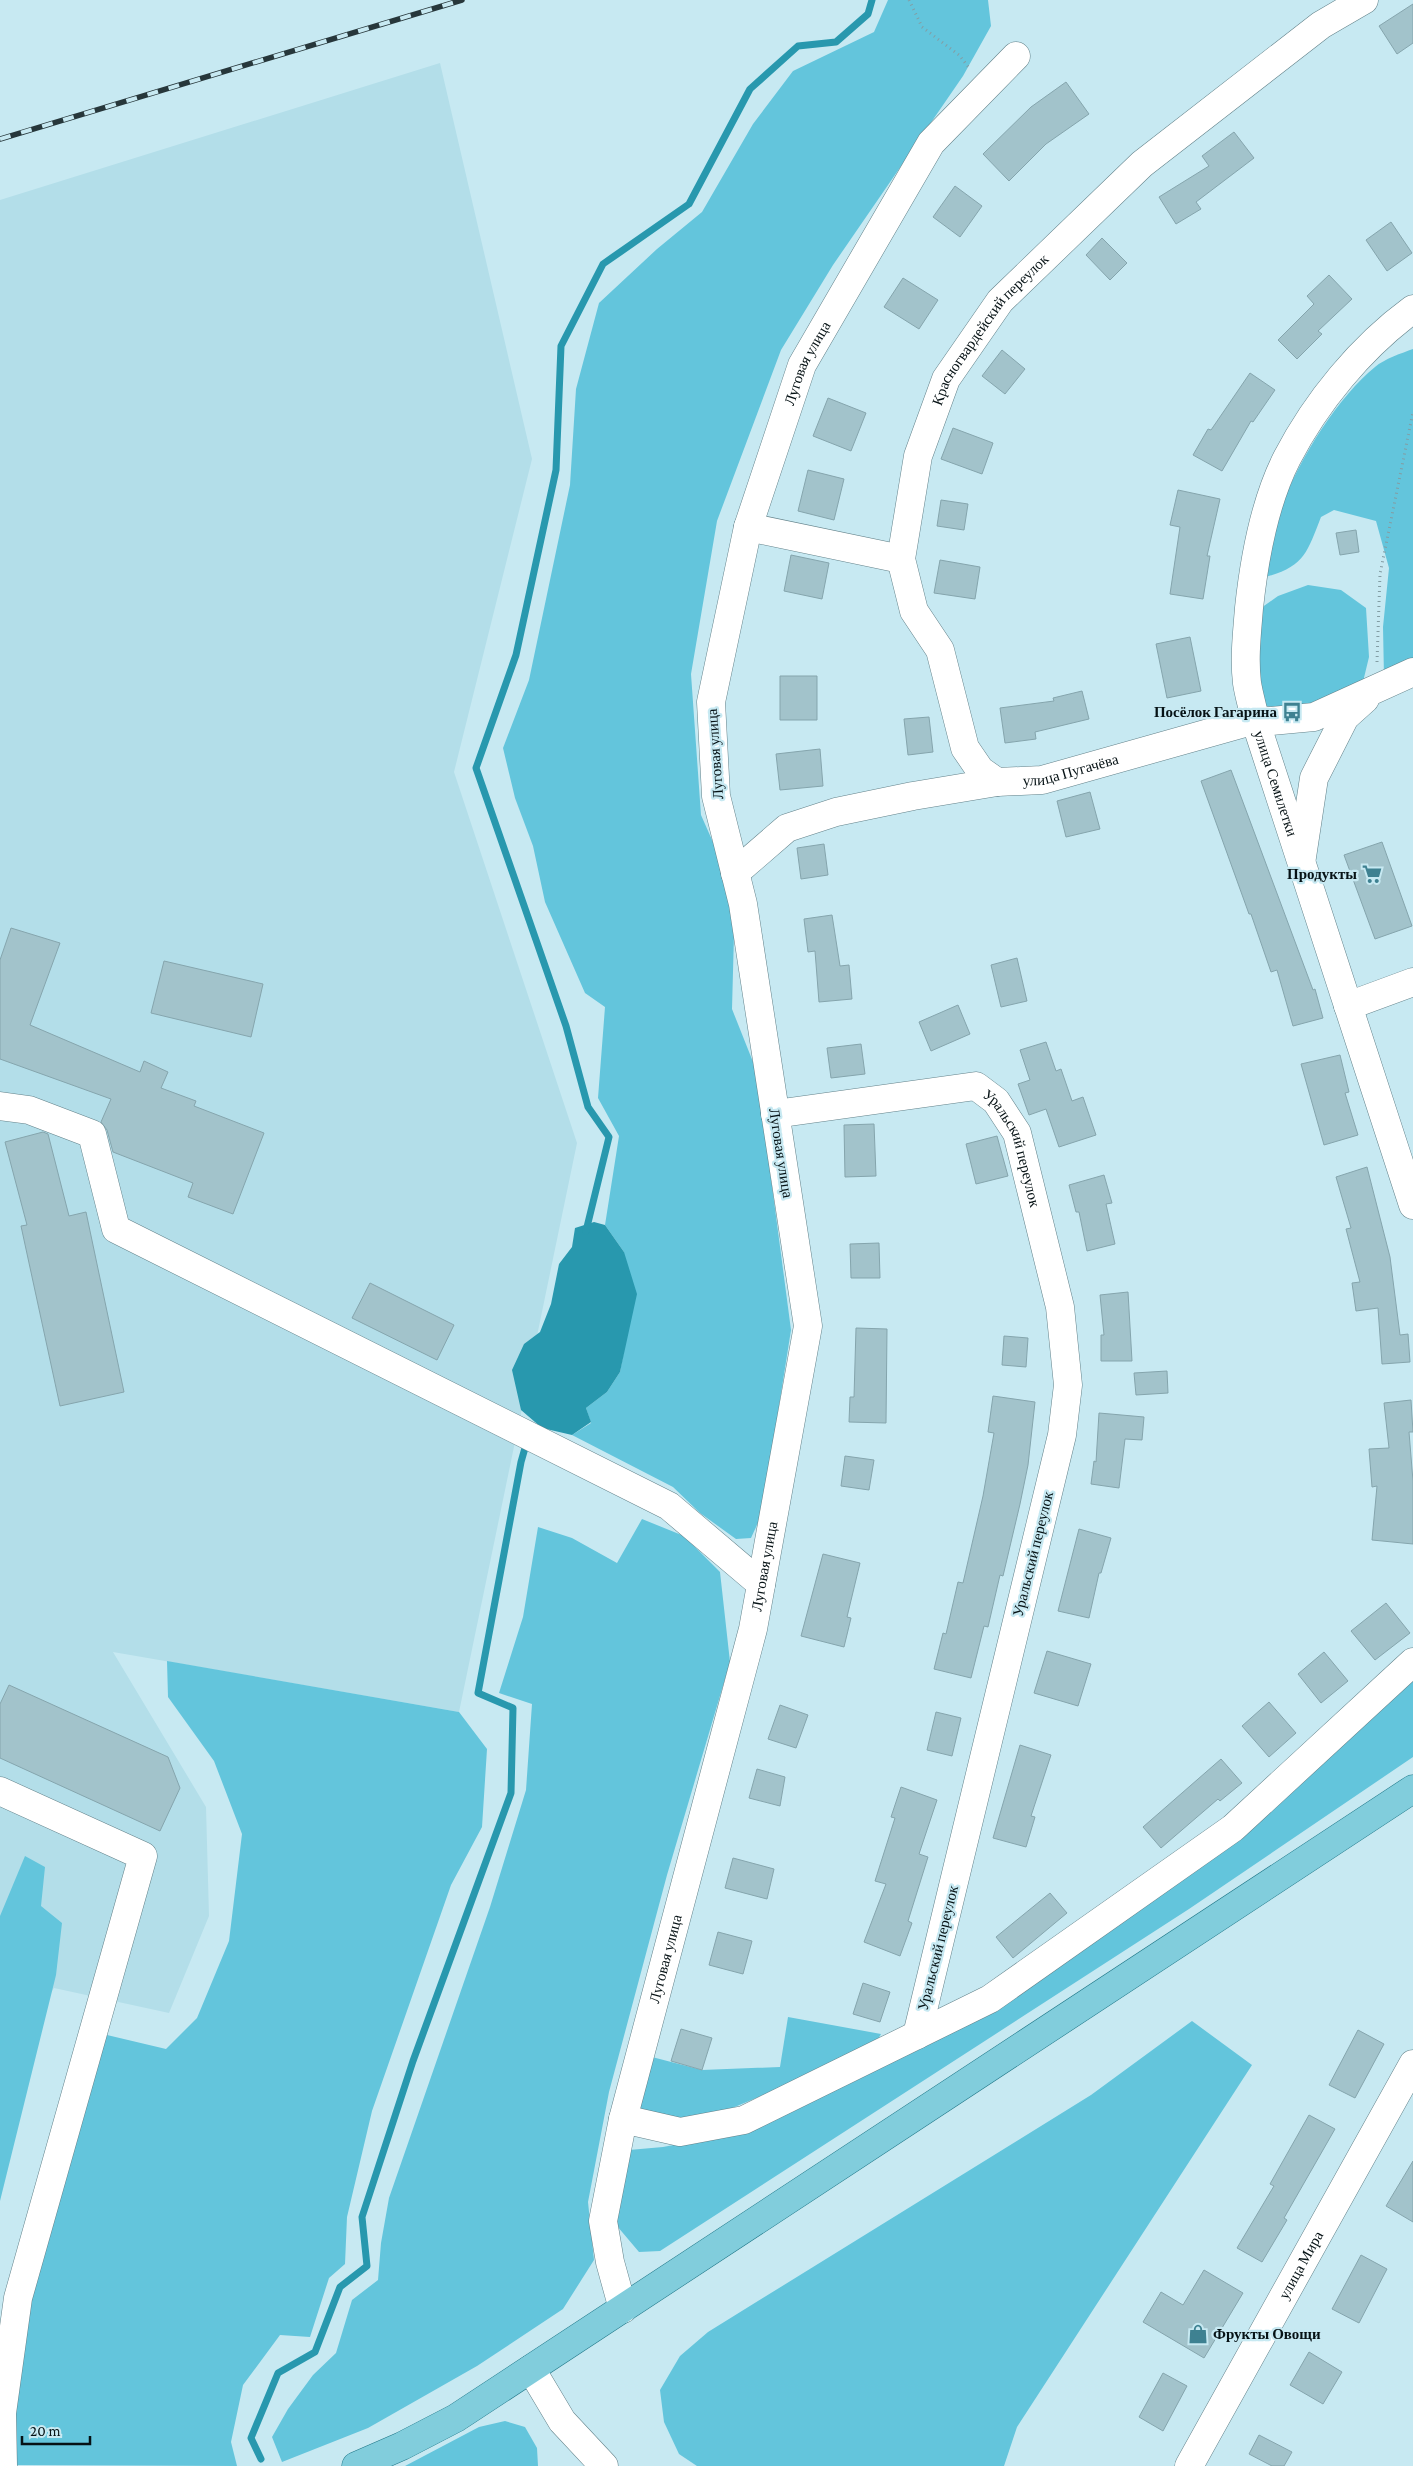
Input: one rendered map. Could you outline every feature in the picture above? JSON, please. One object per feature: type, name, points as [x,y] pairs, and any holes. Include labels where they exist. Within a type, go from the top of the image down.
[{"type":"main road","points":[[356,2466],[402,2446],[456,2418],[1413,1789]]},
{"type":"street","name":"Красногвардейский переулок","points":[[997,782],[980,770],[966,748],[940,650],[914,611],[900,559],[918,456],[946,379],[1000,301],[1142,164],[1321,26],[1364,0]]},
{"type":"street","name":"Луговая улица","points":[[623,2309],[610,2262],[603,2221],[623,2119],[753,1629],[808,1326],[743,904],[716,796],[712,702],[748,527],[802,365],[931,143],[1016,56]]},
{"type":"street","name":"улица Семилетки","points":[[1413,310],[1360,356],[1315,411],[1286,460],[1265,519],[1252,578],[1246,642],[1247,682],[1255,720],[1413,1205]]},
{"type":"street","points":[[748,527],[900,559]]},
{"type":"street","name":"улица Пугачёва","points":[[735,872],[788,828],[836,812],[913,796],[997,782],[1042,780],[1255,720],[1271,721],[1314,717],[1413,672]]},
{"type":"street","points":[[1301,861],[1314,778],[1345,717],[1375,690]]},
{"type":"street","points":[[1348,1006],[1413,982]]},
{"type":"street","name":"Уральский переулок","points":[[775,1114],[976,1086],[996,1101],[1017,1134],[1060,1307],[1068,1385],[1059,1445],[917,2035]]},
{"type":"street","points":[[0,1106],[29,1110],[92,1134],[116,1228],[668,1506],[762,1584]]},
{"type":"street","points":[[623,2119],[680,2132],[744,2120],[990,1999],[1233,1828],[1413,1662]]},
{"type":"street","points":[[0,1791],[143,1856],[18,2298],[2,2413],[3,2466]]},
{"type":"street","name":"улица Мира","points":[[1189,2466],[1413,2064]]},
{"type":"street","points":[[531,2369],[562,2421],[604,2466]]},
{"type":"path","points":[[909,0],[922,27],[959,55],[974,75],[976,97]]},
{"type":"path","points":[[1375,690],[1380,574],[1413,412]]},
{"type":"shaded area","points":[[888,0],[988,0],[991,26],[963,76],[833,265],[781,350],[717,521],[691,674],[701,815],[727,874],[734,934],[732,1009],[757,1072],[791,1330],[762,1514],[751,1538],[736,1539],[700,1513],[673,1487],[572,1435],[591,1423],[586,1408],[607,1392],[620,1372],[626,1340],[624,1252],[605,1225],[619,1136],[598,1098],[605,1007],[585,993],[545,902],[533,846],[515,798],[503,748],[529,680],[570,485],[576,389],[599,303],[657,249],[702,212],[753,124],[793,71],[874,32]]},
{"type":"shaded area","points":[[440,63],[532,459],[454,772],[577,1143],[459,1712],[113,1652],[206,1807],[209,1916],[169,2013],[54,1988],[0,2070],[0,200]]},
{"type":"shaded area","points":[[1413,349],[1413,662],[1384,677],[1383,627],[1389,568],[1376,521],[1334,510],[1321,517],[1312,540],[1296,563],[1278,573],[1265,577],[1268,550],[1287,492],[1318,434],[1356,385],[1375,367],[1388,359]]},
{"type":"shaded area","points":[[1308,585],[1341,590],[1366,608],[1369,657],[1362,686],[1330,704],[1265,714],[1257,661],[1261,608],[1278,596]]},
{"type":"shaded area","points":[[594,1222],[605,1225],[624,1252],[637,1294],[620,1372],[607,1392],[586,1408],[591,1422],[572,1435],[542,1428],[521,1410],[512,1370],[524,1344],[540,1332],[551,1304],[559,1264],[572,1247],[575,1228]]},
{"type":"shaded area","points":[[642,1519],[684,1536],[720,1572],[730,1662],[667,1875],[609,2092],[588,2202],[594,2260],[563,2309],[477,2366],[368,2428],[282,2462],[272,2437],[288,2409],[313,2375],[336,2353],[352,2300],[378,2280],[381,2243],[389,2198],[490,1907],[526,1790],[532,1704],[499,1693],[523,1617],[538,1527],[572,1538],[617,1563]]},
{"type":"shaded area","points":[[167,1661],[459,1712],[487,1749],[482,1827],[451,1885],[372,2111],[347,2217],[345,2264],[329,2278],[310,2337],[280,2335],[243,2385],[231,2442],[237,2466],[15,2465],[0,2328],[78,2047],[107,2035],[166,2049],[197,2018],[229,1941],[242,1834],[214,1761],[168,1697]]},
{"type":"shaded area","points":[[1413,1678],[1413,1757],[1189,1909],[660,2251],[639,2252],[617,2226],[614,2185],[629,2150],[663,2147],[753,2130],[990,2008]]},
{"type":"shaded area","points":[[25,1856],[45,1867],[41,1906],[62,1923],[56,1975],[0,2201],[0,1916]]},
{"type":"shaded area","points":[[788,2017],[881,2034],[872,2050],[725,2111],[680,2120],[636,2110],[652,2057],[702,2070],[780,2067]]},
{"type":"shaded area","points":[[1192,2021],[1252,2065],[1017,2427],[1004,2466],[697,2466],[679,2454],[664,2422],[660,2390],[680,2356],[708,2332],[1091,2095]]},
{"type":"shaded area","points":[[505,2421],[525,2427],[537,2448],[538,2466],[405,2466],[479,2427]]},
{"type":"building","points":[[1413,4],[1413,43],[1397,54],[1379,26]]},
{"type":"building","points":[[1066,82],[1089,114],[1046,144],[1009,181],[983,154],[1031,107]]},
{"type":"building","points":[[1234,132],[1254,158],[1196,202],[1201,209],[1176,224],[1159,197],[1209,166],[1202,156]]},
{"type":"building","points":[[955,186],[982,206],[960,237],[933,217]]},
{"type":"building","points":[[1391,222],[1412,253],[1387,271],[1366,240]]},
{"type":"building","points":[[1102,238],[1127,263],[1110,280],[1086,255]]},
{"type":"building","points":[[1329,275],[1352,299],[1318,331],[1322,334],[1297,359],[1278,340],[1314,304],[1307,296]]},
{"type":"building","points":[[903,278],[938,300],[919,329],[884,307]]},
{"type":"building","points":[[1002,350],[1025,369],[1005,394],[982,376]]},
{"type":"building","points":[[1250,373],[1275,390],[1253,422],[1251,421],[1222,471],[1193,455],[1208,429],[1211,430]]},
{"type":"building","points":[[828,398],[866,413],[851,451],[813,436]]},
{"type":"building","points":[[953,428],[993,443],[982,474],[941,459]]},
{"type":"building","points":[[808,470],[844,479],[834,520],[798,511]]},
{"type":"building","points":[[1178,490],[1220,499],[1207,556],[1210,556],[1203,599],[1170,594],[1180,527],[1170,525]]},
{"type":"building","points":[[941,500],[968,504],[964,530],[937,526]]},
{"type":"building","points":[[1356,530],[1359,552],[1340,555],[1336,533]]},
{"type":"building","points":[[791,555],[829,563],[822,599],[784,591]]},
{"type":"building","points":[[940,560],[980,567],[975,599],[934,593]]},
{"type":"building","points":[[1190,637],[1201,691],[1167,698],[1156,644]]},
{"type":"building","points":[[780,676],[817,676],[817,720],[780,720]]},
{"type":"building","points":[[1082,691],[1089,719],[1035,732],[1036,739],[1005,743],[1000,708],[1054,701],[1053,698]]},
{"type":"building","points":[[929,717],[933,752],[908,755],[904,719]]},
{"type":"building","points":[[820,749],[823,786],[780,790],[776,754]]},
{"type":"building","points":[[1231,770],[1313,990],[1315,989],[1323,1018],[1293,1026],[1277,970],[1271,972],[1251,914],[1249,914],[1201,781]]},
{"type":"building","points":[[1090,792],[1100,829],[1066,837],[1057,801]]},
{"type":"building","points":[[1382,842],[1412,926],[1375,939],[1344,855]]},
{"type":"building","points":[[824,844],[828,875],[801,879],[797,848]]},
{"type":"building","points":[[832,915],[840,966],[849,965],[852,999],[819,1002],[815,951],[808,952],[804,919]]},
{"type":"building","points":[[11,928],[60,943],[30,1025],[140,1072],[144,1061],[168,1072],[161,1088],[196,1101],[194,1106],[264,1133],[233,1214],[188,1197],[193,1183],[113,1152],[107,1130],[101,1122],[111,1099],[0,1059],[0,960]]},
{"type":"building","points":[[1017,958],[1027,1001],[1001,1007],[991,965]]},
{"type":"building","points":[[164,961],[263,984],[251,1037],[151,1013]]},
{"type":"building","points":[[958,1005],[970,1034],[931,1051],[919,1022]]},
{"type":"building","points":[[1046,1042],[1056,1071],[1061,1069],[1072,1101],[1083,1097],[1096,1135],[1059,1147],[1046,1109],[1029,1115],[1018,1084],[1030,1080],[1020,1050]]},
{"type":"building","points":[[861,1044],[865,1074],[831,1078],[827,1048]]},
{"type":"building","points":[[1340,1055],[1349,1092],[1345,1093],[1358,1135],[1324,1145],[1301,1064]]},
{"type":"building","points":[[874,1124],[876,1176],[845,1177],[844,1125]]},
{"type":"building","points":[[43,1132],[48,1134],[69,1216],[86,1212],[124,1392],[60,1406],[21,1226],[27,1225],[5,1142]]},
{"type":"building","points":[[997,1136],[1008,1176],[976,1184],[966,1144]]},
{"type":"building","points":[[1367,1167],[1390,1257],[1400,1335],[1408,1334],[1410,1362],[1382,1364],[1378,1308],[1356,1311],[1352,1283],[1360,1282],[1346,1229],[1351,1228],[1336,1177]]},
{"type":"building","points":[[1104,1175],[1112,1203],[1106,1204],[1115,1244],[1087,1251],[1079,1212],[1076,1212],[1069,1185]]},
{"type":"building","points":[[879,1243],[880,1278],[851,1278],[850,1244]]},
{"type":"building","points":[[370,1283],[454,1325],[437,1360],[352,1318]]},
{"type":"building","points":[[1128,1292],[1132,1361],[1101,1361],[1101,1335],[1104,1335],[1100,1295]]},
{"type":"building","points":[[856,1328],[887,1329],[886,1423],[849,1422],[850,1397],[854,1397]]},
{"type":"building","points":[[1004,1336],[1028,1338],[1026,1367],[1002,1365]]},
{"type":"building","points":[[1167,1371],[1168,1393],[1136,1395],[1134,1373]]},
{"type":"building","points":[[993,1396],[1035,1402],[1028,1465],[1020,1504],[1003,1576],[1000,1575],[988,1627],[984,1626],[971,1678],[934,1669],[943,1633],[946,1634],[958,1582],[963,1583],[983,1496],[994,1433],[988,1432]]},
{"type":"building","points":[[1411,1400],[1413,1432],[1409,1432],[1413,1481],[1413,1544],[1372,1540],[1377,1486],[1372,1487],[1369,1449],[1389,1448],[1384,1403]]},
{"type":"building","points":[[1099,1413],[1144,1417],[1142,1440],[1125,1439],[1119,1488],[1091,1484],[1094,1461],[1096,1462]]},
{"type":"building","points":[[845,1456],[874,1460],[869,1490],[841,1486]]},
{"type":"building","points":[[1079,1529],[1111,1538],[1101,1573],[1099,1573],[1089,1618],[1058,1611]]},
{"type":"building","points":[[823,1554],[860,1563],[847,1617],[851,1618],[844,1647],[801,1636]]},
{"type":"building","points":[[1386,1603],[1410,1633],[1375,1660],[1351,1631]]},
{"type":"building","points":[[1047,1651],[1091,1664],[1078,1706],[1034,1693]]},
{"type":"building","points":[[1324,1652],[1348,1681],[1321,1703],[1298,1674]]},
{"type":"building","points":[[9,1685],[168,1757],[180,1788],[160,1831],[0,1758],[0,1704]]},
{"type":"building","points":[[1269,1702],[1296,1733],[1269,1757],[1242,1726]]},
{"type":"building","points":[[780,1705],[808,1715],[796,1748],[768,1739]]},
{"type":"building","points":[[936,1712],[961,1718],[952,1756],[927,1750]]},
{"type":"building","points":[[1020,1745],[1051,1755],[1031,1816],[1035,1817],[1026,1847],[993,1838]]},
{"type":"building","points":[[1221,1759],[1242,1783],[1220,1801],[1218,1799],[1161,1848],[1143,1827]]},
{"type":"building","points":[[757,1769],[785,1777],[780,1806],[749,1798]]},
{"type":"building","points":[[901,1787],[937,1800],[919,1854],[928,1857],[908,1921],[912,1923],[900,1956],[864,1942],[886,1884],[875,1881],[895,1818],[891,1817]]},
{"type":"building","points":[[733,1858],[774,1869],[767,1899],[725,1888]]},
{"type":"building","points":[[1050,1893],[1067,1913],[1013,1958],[996,1937]]},
{"type":"building","points":[[718,1932],[752,1941],[743,1974],[709,1965]]},
{"type":"building","points":[[863,1983],[890,1992],[880,2022],[853,2014]]},
{"type":"building","points":[[681,2029],[712,2038],[702,2070],[671,2061]]},
{"type":"building","points":[[1358,2030],[1384,2044],[1355,2098],[1329,2085]]},
{"type":"building","points":[[1309,2115],[1335,2129],[1284,2218],[1287,2220],[1262,2262],[1237,2248],[1274,2186],[1270,2184]]},
{"type":"building","points":[[1413,2161],[1413,2222],[1386,2206]]},
{"type":"building","points":[[1361,2255],[1387,2269],[1359,2323],[1332,2309]]},
{"type":"building","points":[[1204,2270],[1243,2293],[1204,2358],[1143,2322],[1161,2292],[1183,2305]]},
{"type":"building","points":[[1309,2352],[1342,2372],[1323,2404],[1290,2385]]},
{"type":"building","points":[[1163,2373],[1187,2386],[1163,2431],[1139,2417]]},
{"type":"building","points":[[1259,2435],[1292,2452],[1284,2466],[1272,2466],[1249,2454]]},
{"type":"waterway","points":[[586,1231],[609,1137],[588,1107],[566,1026],[476,768],[516,655],[556,470],[561,346],[603,264],[689,204],[750,89],[798,46],[836,42],[868,14],[872,0]]},
{"type":"waterway","points":[[261,2459],[251,2438],[278,2373],[315,2352],[340,2287],[367,2266],[362,2217],[413,2061],[511,1793],[513,1708],[478,1693],[521,1462],[527,1441]]},
{"type":"railway","points":[[0,139],[462,0]]},
{"type":"place","name":"Посёлок Гагарина","points":[[1292,712]]},
{"type":"place","name":"Продукты","points":[[1372,874]]},
{"type":"place","name":"Фрукты Овощи","points":[[1198,2334]]}]
